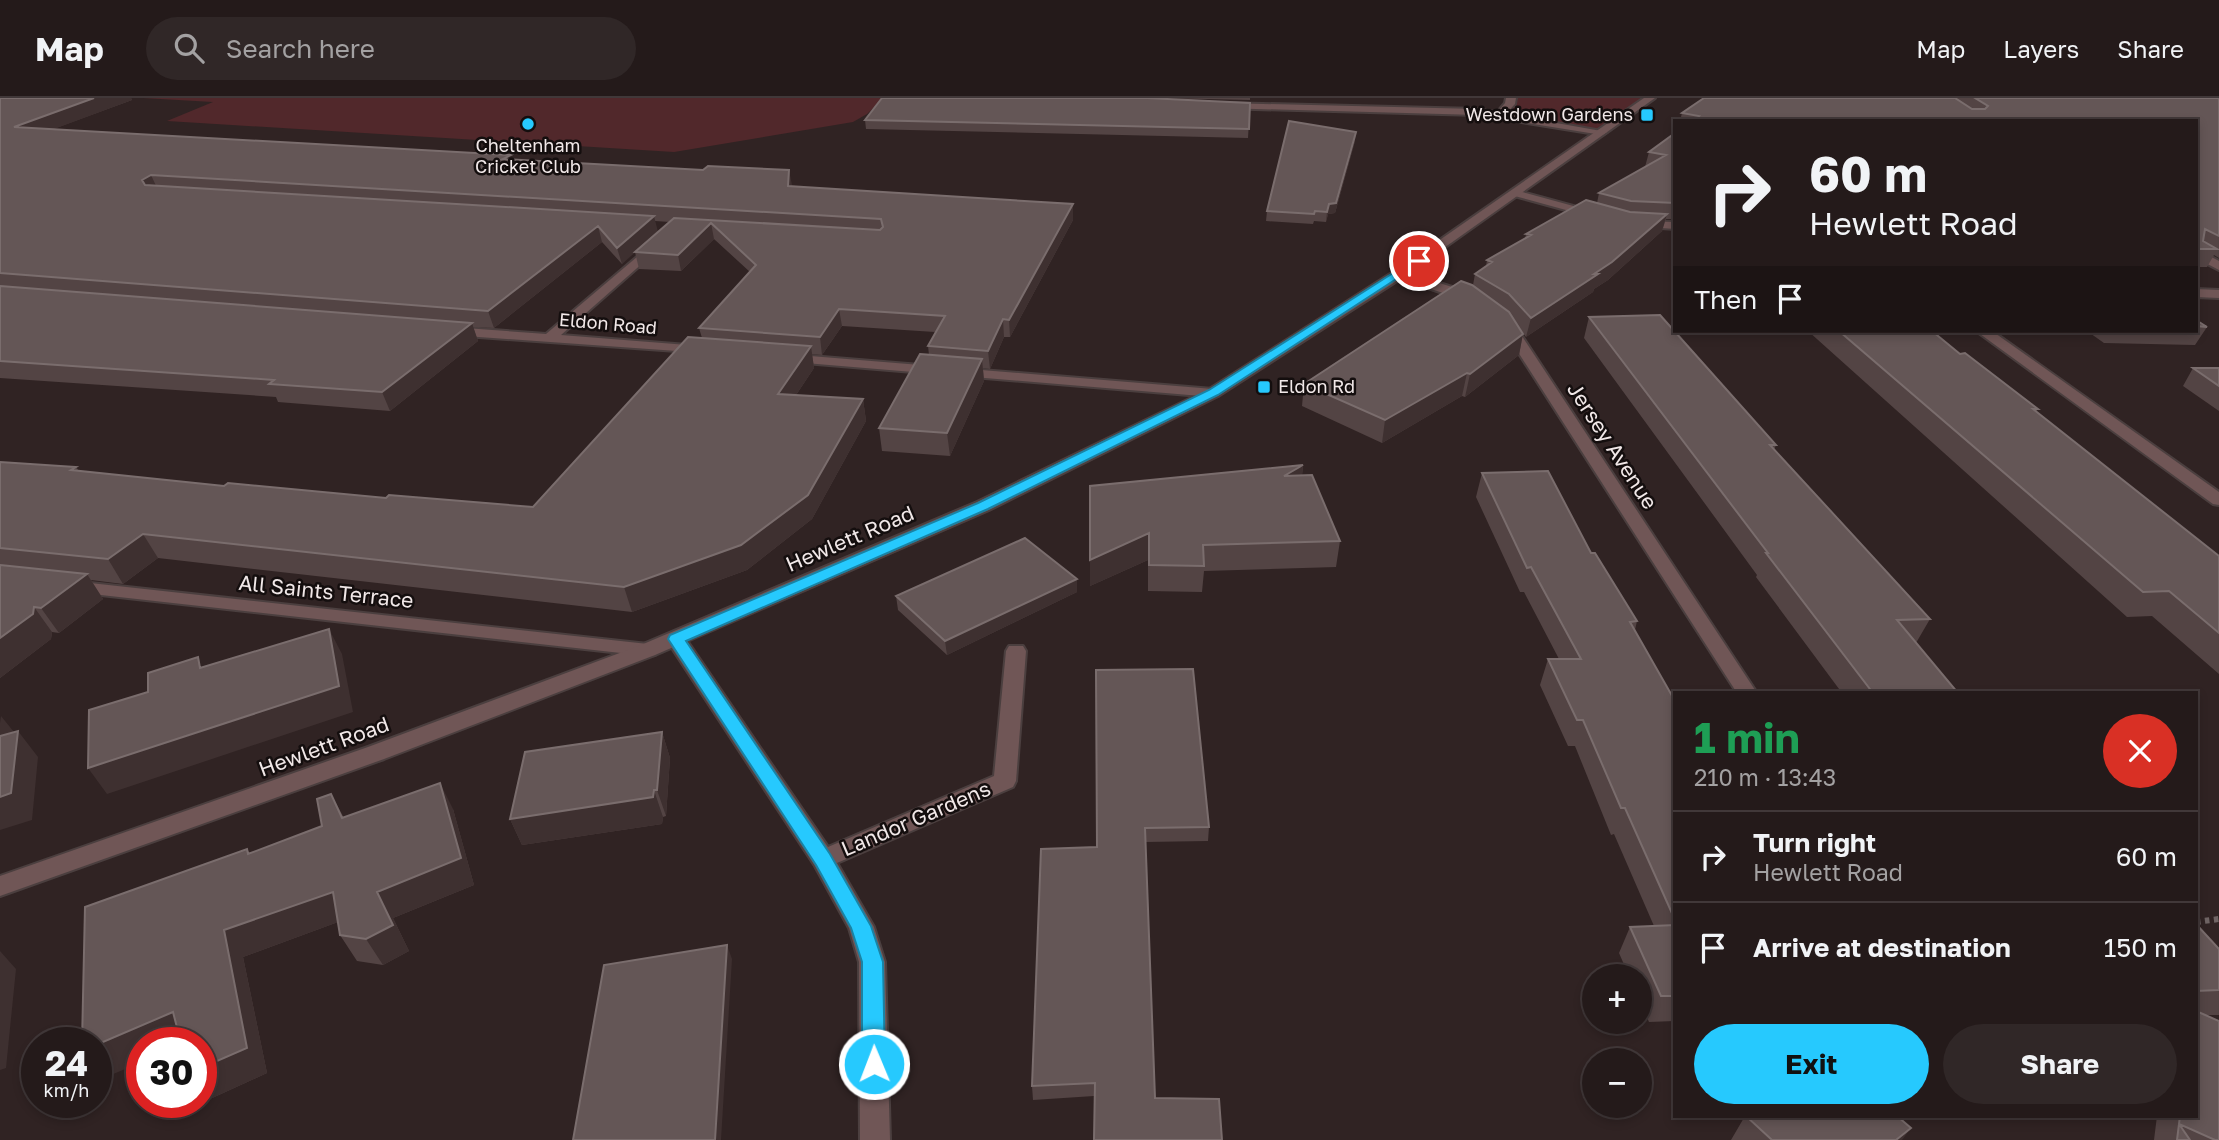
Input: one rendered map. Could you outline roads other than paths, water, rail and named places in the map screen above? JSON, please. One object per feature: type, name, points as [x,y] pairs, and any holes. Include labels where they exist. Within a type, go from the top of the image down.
[{"type":"street","points":[[1500,115],[1510,104],[1511,98]]},
{"type":"street","name":"Hewlett Road","points":[[0,886],[376,753],[648,650],[983,506],[1213,393],[1399,274],[1650,98]]},
{"type":"street","points":[[1213,106],[1500,115],[1602,132]]},
{"type":"street","points":[[1515,194],[1605,217]]},
{"type":"street","points":[[1626,223],[1673,226]]},
{"type":"street","points":[[550,338],[665,236]]},
{"type":"street","points":[[2198,254],[2219,266]]},
{"type":"street","name":"Jersey Avenue","points":[[1399,274],[1458,292],[1492,310],[1511,329],[1746,691]]},
{"type":"street","points":[[2198,293],[2219,294]]},
{"type":"street","name":"Eldon Road","points":[[440,330],[716,352]]},
{"type":"street","points":[[1986,333],[2219,499]]},
{"type":"street","points":[[771,356],[1213,393]]},
{"type":"street","name":"All Saints Terrace","points":[[55,585],[648,650]]},
{"type":"street","points":[[676,639],[823,859],[861,926],[872,962],[875,1140]]},
{"type":"street","name":"Landor Gardens","points":[[823,859],[1005,781],[1016,651]]},
{"type":"place","name":"Westdown Gardens","points":[[1647,115]]},
{"type":"place","name":"Cheltenham Cricket Club","points":[[528,124]]},
{"type":"place","name":"Eldon Rd","points":[[1264,387]]}]
